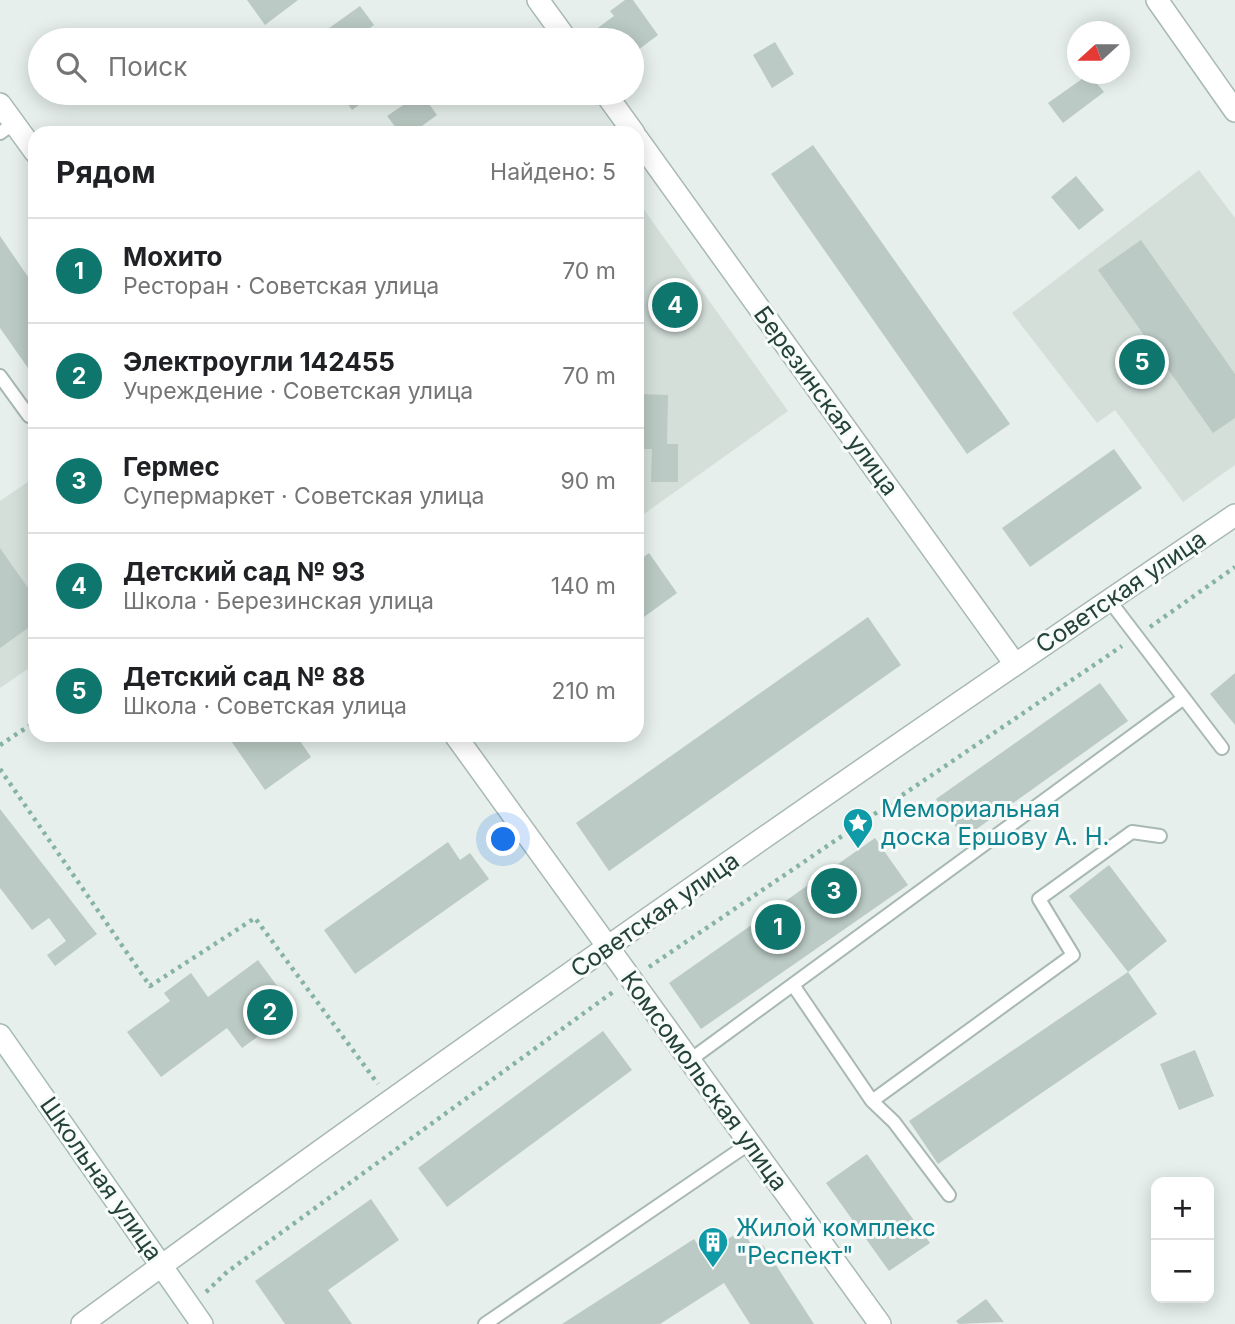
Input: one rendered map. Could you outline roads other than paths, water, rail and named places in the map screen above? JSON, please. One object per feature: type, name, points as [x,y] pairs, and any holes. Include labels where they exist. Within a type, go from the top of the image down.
[{"type":"street","points":[[538,0],[558,28]]},
{"type":"street","points":[[1157,0],[1235,111]]},
{"type":"street","points":[[0,104],[7,128],[28,146]]},
{"type":"street","points":[[614,105],[629,126]]},
{"type":"street","name":"Березинская улица","points":[[644,148],[1015,664]]},
{"type":"street","name":"Советская улица","points":[[82,1324],[608,947],[1015,664],[1235,515]]},
{"type":"street","name":"Комсомольская улица","points":[[460,742],[880,1324]]},
{"type":"street","name":"Школьная улица","points":[[0,1035],[196,1316]]},
{"type":"lane","points":[[0,376],[28,415]]},
{"type":"lane","points":[[1109,600],[1222,748]]},
{"type":"lane","points":[[690,1060],[1184,698]]},
{"type":"lane","points":[[872,1101],[1073,955],[1039,899],[1132,832],[1160,836]]},
{"type":"lane","points":[[793,985],[872,1101],[894,1122],[949,1195]]},
{"type":"lane","points":[[485,1324],[750,1143]]},
{"type":"place","name":"Детский сад № 93","points":[[675,305]]},
{"type":"place","name":"Детский сад № 88","points":[[1142,362]]},
{"type":"place","name":"Мемориальная доска Ершову А. Н.","points":[[858,850]]},
{"type":"place","name":"Гермес","points":[[834,891]]},
{"type":"place","name":"Мохито","points":[[778,927]]},
{"type":"place","name":"Электроугли 142455","points":[[270,1012]]},
{"type":"place","name":"Жилой комплекс \"Респект\"","points":[[713,1269]]}]
